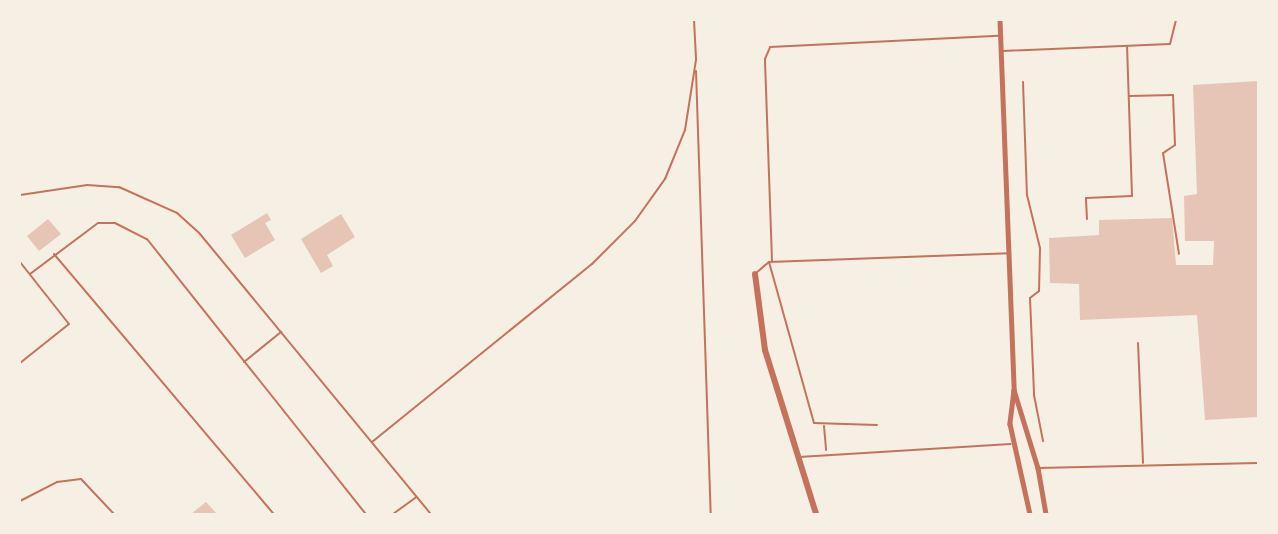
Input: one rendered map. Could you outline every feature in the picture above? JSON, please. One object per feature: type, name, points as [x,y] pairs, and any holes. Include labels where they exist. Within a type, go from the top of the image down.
[{"type":"street","points":[[1000,20],[1003,51],[1014,390],[1011,444],[1030,514]]},
{"type":"street","points":[[755,274],[765,350],[814,513]]},
{"type":"street","points":[[1014,390],[1038,468],[1046,514]]},
{"type":"lane","points":[[694,20],[711,514]]},
{"type":"lane","points":[[1003,51],[1170,44],[1176,20]]},
{"type":"lane","points":[[877,424],[824,426],[814,423],[771,262],[765,59],[770,47],[1002,36]]},
{"type":"lane","points":[[1086,219],[1086,198],[1132,196],[1127,47]]},
{"type":"lane","points":[[372,442],[592,264],[635,221],[664,179],[685,130],[696,60]]},
{"type":"lane","points":[[1023,82],[1027,195],[1040,248],[1040,284],[1030,298],[1034,395],[1043,441]]},
{"type":"lane","points":[[1129,96],[1173,95],[1175,145],[1163,153],[1179,254]]},
{"type":"lane","points":[[20,195],[87,185],[148,197],[200,234],[430,514]]},
{"type":"lane","points":[[30,274],[98,223],[133,229],[147,238],[366,514]]},
{"type":"lane","points":[[755,274],[771,262],[1009,253]]},
{"type":"lane","points":[[54,254],[274,514]]},
{"type":"lane","points":[[20,262],[69,324],[20,363]]},
{"type":"lane","points":[[244,362],[281,332]]},
{"type":"lane","points":[[1138,343],[1143,464]]},
{"type":"lane","points":[[824,426],[826,452]]},
{"type":"lane","points":[[799,457],[826,452],[1011,444]]},
{"type":"lane","points":[[1038,468],[1258,463]]},
{"type":"lane","points":[[20,501],[57,482],[81,478],[114,514]]},
{"type":"lane","points":[[393,514],[416,497]]},
{"type":"building","points":[[1258,81],[1258,417],[1205,420],[1197,315],[1080,320],[1079,284],[1050,283],[1049,238],[1099,235],[1099,220],[1172,218],[1176,265],[1213,265],[1214,241],[1185,241],[1184,196],[1197,194],[1193,85]]},
{"type":"building","points":[[267,213],[271,220],[265,223],[275,240],[245,258],[231,235]]},
{"type":"building","points":[[341,214],[355,237],[327,255],[333,266],[321,273],[301,239]]},
{"type":"building","points":[[48,219],[61,234],[39,251],[27,236]]},
{"type":"building","points":[[206,502],[217,514],[191,514]]}]
